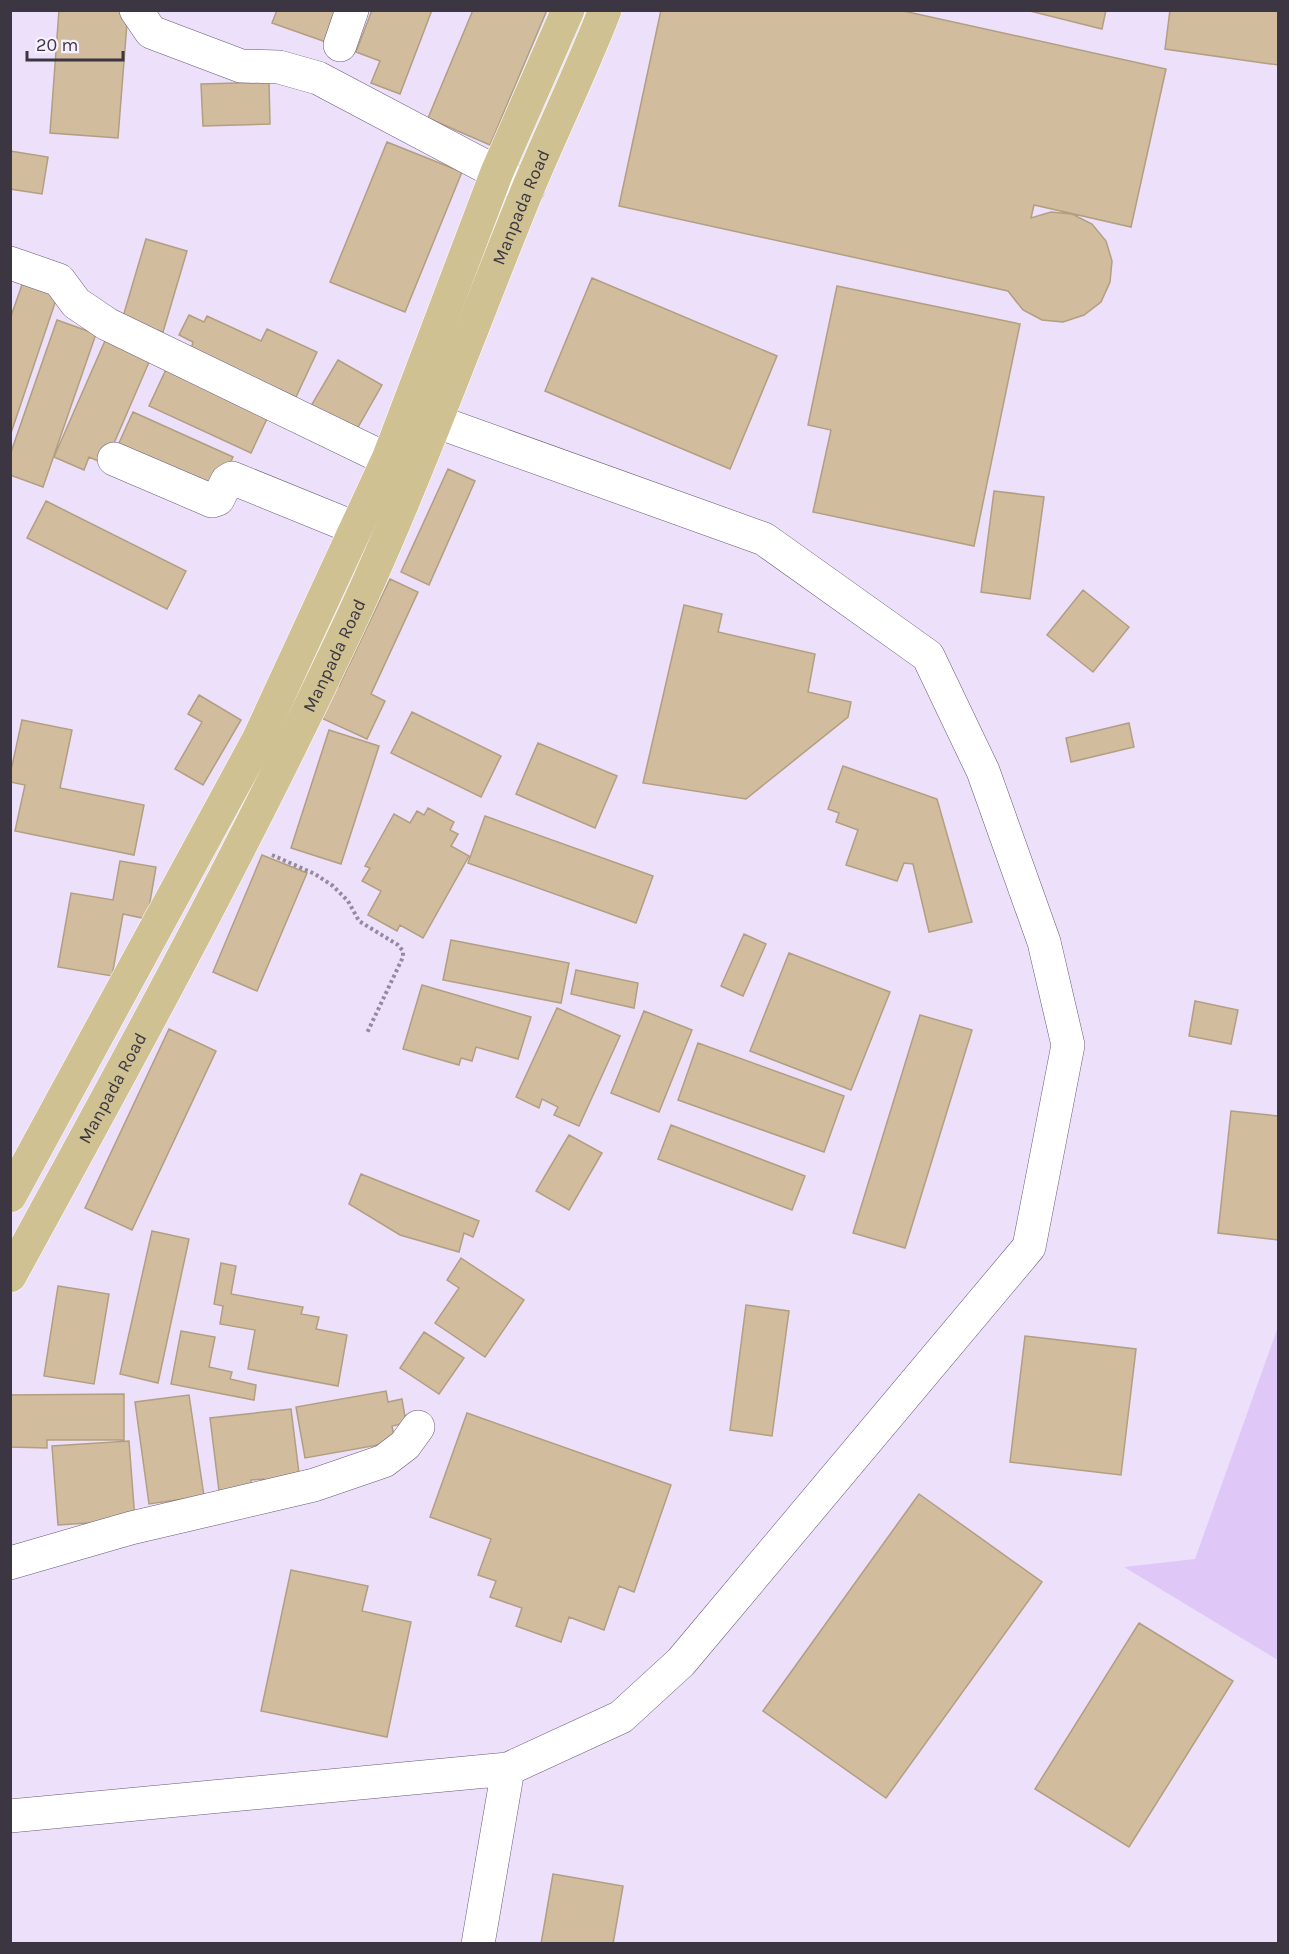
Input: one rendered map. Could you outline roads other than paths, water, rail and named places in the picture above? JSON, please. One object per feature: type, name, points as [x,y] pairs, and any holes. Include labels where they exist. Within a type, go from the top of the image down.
[{"type":"main road","name":"Manpada Road","points":[[10,1276],[159,1003],[241,841],[272,748],[356,528],[388,459],[497,172],[568,10]]},
{"type":"main road","name":"Manpada Road","points":[[10,1196],[211,828],[272,748],[388,541],[438,422],[528,189],[574,90],[605,10]]},
{"type":"main road","points":[[211,828],[241,841]]},
{"type":"main road","points":[[127,982],[159,1003]]},
{"type":"street","points":[[136,10],[151,32],[241,66],[279,68],[318,78],[528,189]]},
{"type":"street","points":[[340,45],[352,10]]},
{"type":"street","points":[[10,263],[59,280],[76,303],[107,324],[417,474]]},
{"type":"street","points":[[10,1816],[508,1768],[621,1717],[681,1662],[1029,1246],[1068,1045],[1044,942],[983,771],[928,656],[764,539],[406,410]]},
{"type":"street","points":[[114,459],[212,501],[218,498],[227,481],[232,478],[388,541]]},
{"type":"street","points":[[10,1563],[131,1528],[314,1485],[384,1461],[405,1445],[418,1427]]},
{"type":"street","points":[[478,1944],[508,1768]]}]
